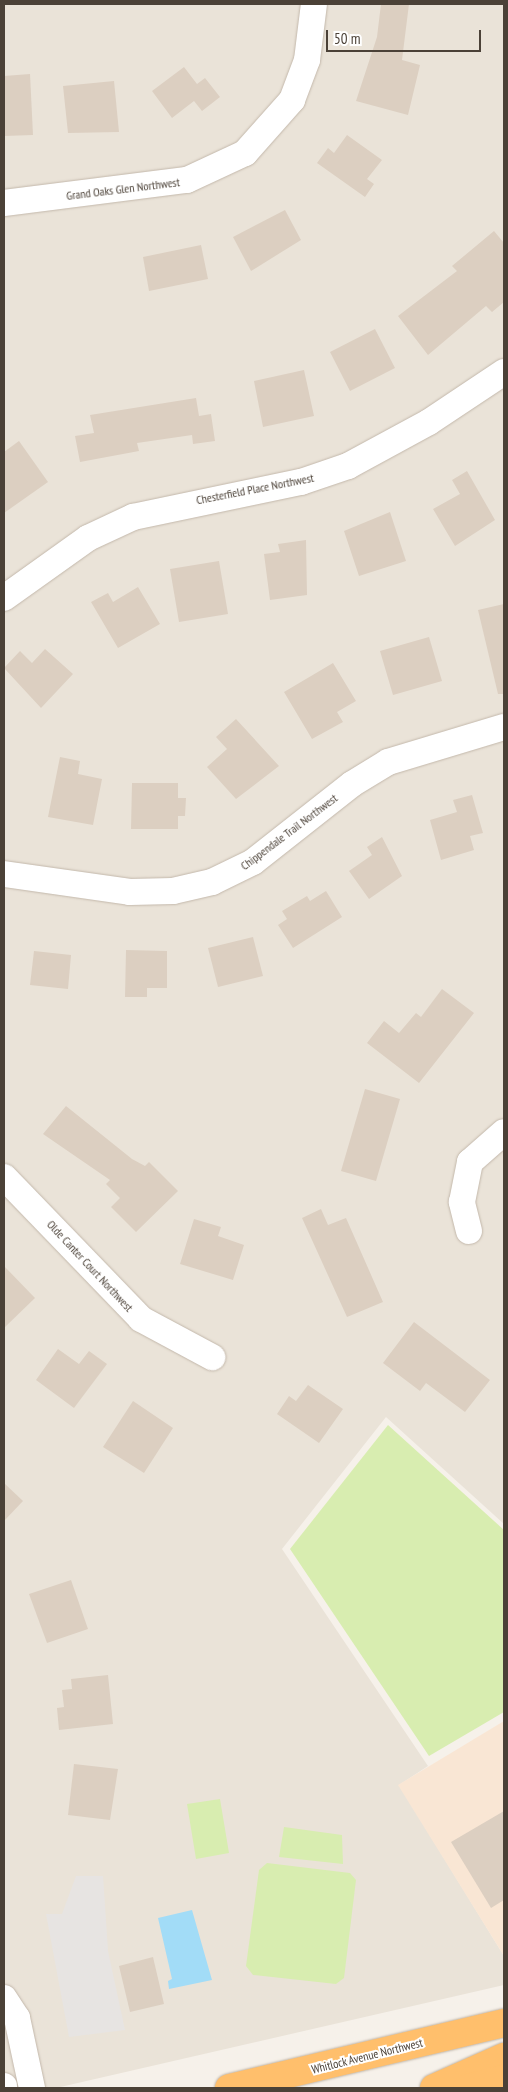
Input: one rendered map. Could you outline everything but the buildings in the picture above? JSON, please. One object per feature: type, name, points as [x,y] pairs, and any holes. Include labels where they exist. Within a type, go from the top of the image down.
[{"type":"highway","name":"Whitlock Avenue Northwest","points":[[229,2088],[504,2023]]},
{"type":"highway","points":[[434,2088],[504,2057]]},
{"type":"highway","points":[[467,2088],[504,2079]]},
{"type":"street","name":"Grand Oaks Glen Northwest","points":[[4,203],[186,180],[244,153],[271,128],[296,91],[307,60],[314,4]]},
{"type":"street","name":"Chesterfield Place Northwest","points":[[4,598],[88,538],[133,517],[302,482],[348,466],[429,422],[504,372]]},
{"type":"street","name":"Chippendale Trail Northwest","points":[[4,874],[130,892],[173,890],[212,882],[252,862],[352,784],[388,762],[504,727]]},
{"type":"street","points":[[469,1231],[462,1202],[470,1162],[504,1132]]},
{"type":"street","name":"Olde Canter Court Northwest","points":[[4,1177],[134,1314],[212,1357]]},
{"type":"street","points":[[4,1998],[17,2018],[32,2088]]},
{"type":"shaded area","points":[[4,4],[504,4],[504,1524],[386,1417],[282,1549],[428,1766],[399,1785],[504,1956],[504,1985],[56,2088],[4,2088]]},
{"type":"shaded area","points":[[504,1721],[504,1956],[398,1785]]},
{"type":"shaded area","points":[[76,1876],[103,1876],[108,1951],[125,2030],[69,2037],[46,1914],[62,1914]]},
{"type":"green space","points":[[388,1425],[504,1530],[504,1712],[429,1756],[290,1549]]},
{"type":"green space","points":[[220,1799],[229,1853],[196,1859],[187,1804]]},
{"type":"green space","points":[[284,1827],[342,1835],[343,1864],[279,1857]]},
{"type":"green space","points":[[267,1863],[350,1873],[356,1880],[344,1978],[336,1984],[253,1975],[246,1966],[259,1870]]},
{"type":"water","points":[[192,1910],[212,1980],[169,1989],[168,1981],[172,1979],[158,1918]]}]
